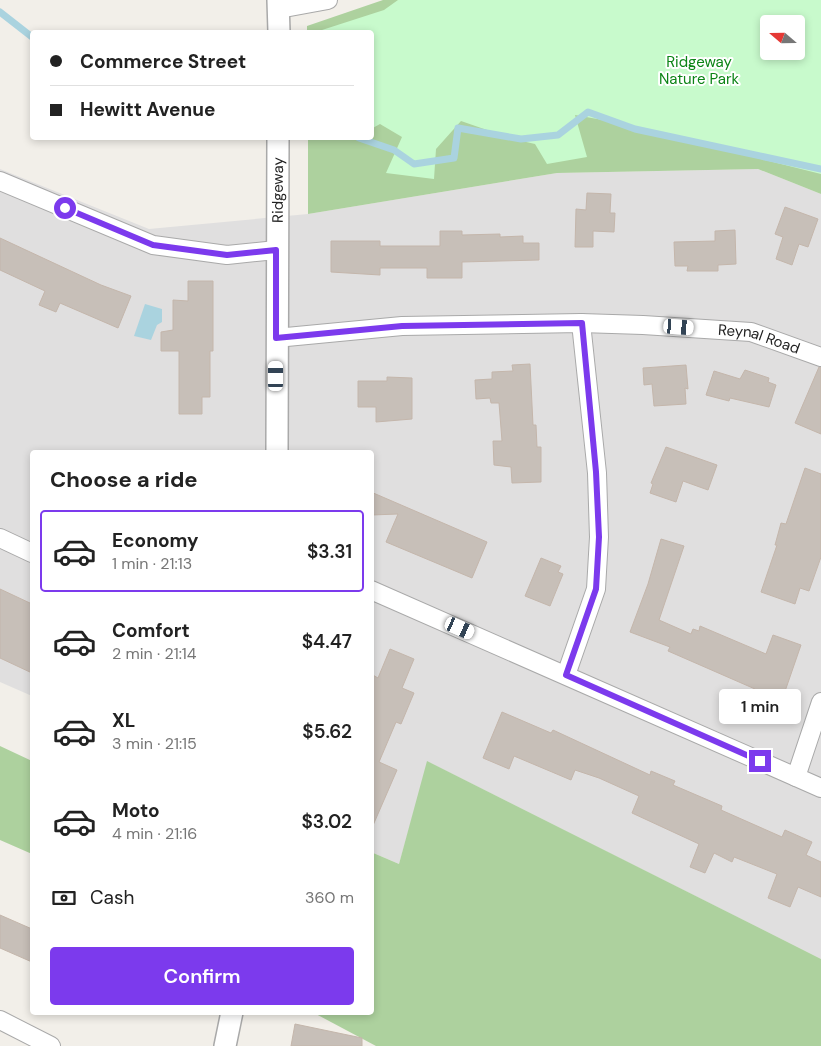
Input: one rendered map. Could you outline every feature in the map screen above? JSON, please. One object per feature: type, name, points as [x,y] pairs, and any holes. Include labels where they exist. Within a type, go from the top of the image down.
[{"type":"street","points":[[279,30],[279,4],[328,0]]},
{"type":"street","name":"Ridgeway","points":[[277,450],[276,250],[278,140]]},
{"type":"street","points":[[0,181],[153,245],[227,255],[276,250]]},
{"type":"street","points":[[566,675],[596,589],[598,546],[596,472],[582,323]]},
{"type":"street","name":"Reynal Road","points":[[276,338],[402,326],[582,323],[751,332],[821,357]]},
{"type":"street","points":[[0,538],[30,552]]},
{"type":"street","points":[[374,591],[821,788]]},
{"type":"street","points":[[796,777],[821,702]]},
{"type":"street","points":[[225,1046],[231,1015]]},
{"type":"street","points":[[0,1020],[51,1046]]},
{"type":"shaded area","points":[[0,169],[149,229],[308,214],[557,173],[758,169],[821,194],[821,959],[428,762],[399,864],[374,853],[374,450],[30,450],[30,695],[0,682]]},
{"type":"green space","name":"Ridgeway Nature Park","points":[[383,0],[821,0],[821,194],[758,169],[557,173],[308,214],[308,140],[374,140],[374,30],[307,30],[307,26]]},
{"type":"green space","name":"Ridgeway Nature Park","points":[[398,0],[821,0],[821,174],[614,122],[575,115],[587,157],[547,164],[535,144],[513,139],[461,121],[436,149],[434,179],[386,173],[402,137],[380,124],[374,127],[374,30],[322,30],[384,10]]},
{"type":"green space","points":[[0,746],[30,760],[30,853],[0,840]]},
{"type":"green space","points":[[427,761],[821,959],[821,1046],[376,1046],[318,1015],[374,1015],[374,853],[399,864]]},
{"type":"water","points":[[145,304],[162,309],[162,322],[157,325],[151,340],[134,336]]},
{"type":"building","points":[[587,193],[611,194],[610,213],[615,213],[614,232],[593,231],[593,247],[575,247],[576,209],[586,210]]},
{"type":"building","points":[[785,207],[818,219],[808,247],[799,244],[792,265],[776,259],[783,237],[775,234]]},
{"type":"building","points":[[735,230],[736,264],[718,265],[718,271],[687,271],[688,266],[675,266],[674,242],[715,241],[715,231]]},
{"type":"building","points":[[440,231],[462,231],[462,235],[500,234],[500,237],[523,236],[523,243],[539,243],[539,260],[462,262],[462,278],[427,278],[427,268],[380,268],[380,275],[331,272],[331,241],[380,241],[380,246],[440,246]]},
{"type":"building","points":[[0,238],[101,285],[131,296],[118,328],[60,303],[56,312],[39,305],[45,291],[0,270]]},
{"type":"building","points":[[188,281],[213,281],[213,351],[210,351],[210,397],[202,397],[202,414],[179,414],[179,351],[161,351],[161,332],[173,330],[173,300],[188,301]]},
{"type":"building","points":[[530,364],[533,425],[536,425],[537,447],[541,447],[541,482],[512,483],[511,467],[494,465],[493,441],[502,441],[499,403],[491,403],[490,398],[476,399],[475,380],[492,379],[492,372],[513,371],[512,365]]},
{"type":"building","points":[[686,365],[688,389],[685,388],[686,404],[654,406],[652,384],[644,385],[643,368]]},
{"type":"building","points":[[819,367],[821,367],[821,434],[795,423]]},
{"type":"building","points":[[745,370],[769,378],[768,382],[776,385],[769,407],[730,398],[729,401],[706,395],[714,371],[740,379]]},
{"type":"building","points":[[387,377],[412,378],[412,419],[376,422],[376,407],[358,407],[358,381],[387,381]]},
{"type":"building","points":[[666,447],[717,465],[708,490],[683,481],[676,502],[650,493],[653,484],[651,483]]},
{"type":"building","points":[[805,468],[821,474],[821,557],[809,591],[800,588],[795,604],[761,592],[777,545],[775,545],[781,523],[786,524]]},
{"type":"building","points":[[374,493],[487,542],[472,578],[386,542],[398,514],[374,515]]},
{"type":"building","points":[[661,539],[684,546],[659,620],[691,634],[693,629],[699,631],[700,626],[766,654],[773,635],[801,645],[782,700],[754,691],[755,689],[668,651],[670,647],[630,632],[648,584]]},
{"type":"building","points":[[541,558],[561,566],[558,572],[563,574],[550,606],[525,596]]},
{"type":"building","points":[[0,589],[30,603],[30,672],[0,658]]},
{"type":"building","points":[[390,649],[414,659],[402,688],[414,693],[401,724],[396,722],[379,762],[397,770],[374,823],[374,676],[378,678]]},
{"type":"building","points":[[502,712],[551,733],[553,730],[650,775],[651,771],[675,781],[673,785],[722,806],[721,810],[782,837],[785,830],[812,842],[806,855],[821,862],[821,897],[798,887],[790,907],[768,898],[777,874],[734,857],[732,862],[714,853],[705,873],[690,867],[699,844],[632,813],[639,796],[599,778],[575,770],[571,780],[514,756],[509,769],[483,758]]},
{"type":"building","points":[[0,915],[30,928],[30,961],[0,948]]},
{"type":"building","points":[[295,1024],[362,1038],[362,1046],[291,1046]]},
{"type":"waterway","points":[[0,12],[30,35]]},
{"type":"waterway","points":[[365,140],[394,150],[414,164],[454,158],[458,128],[521,139],[558,135],[588,112],[635,129],[821,169]]},
{"type":"route","points":[[65,208],[153,245],[227,255],[276,250],[276,338],[402,326],[582,323],[596,472],[599,537],[596,589],[582,634],[566,675],[760,761]]}]
